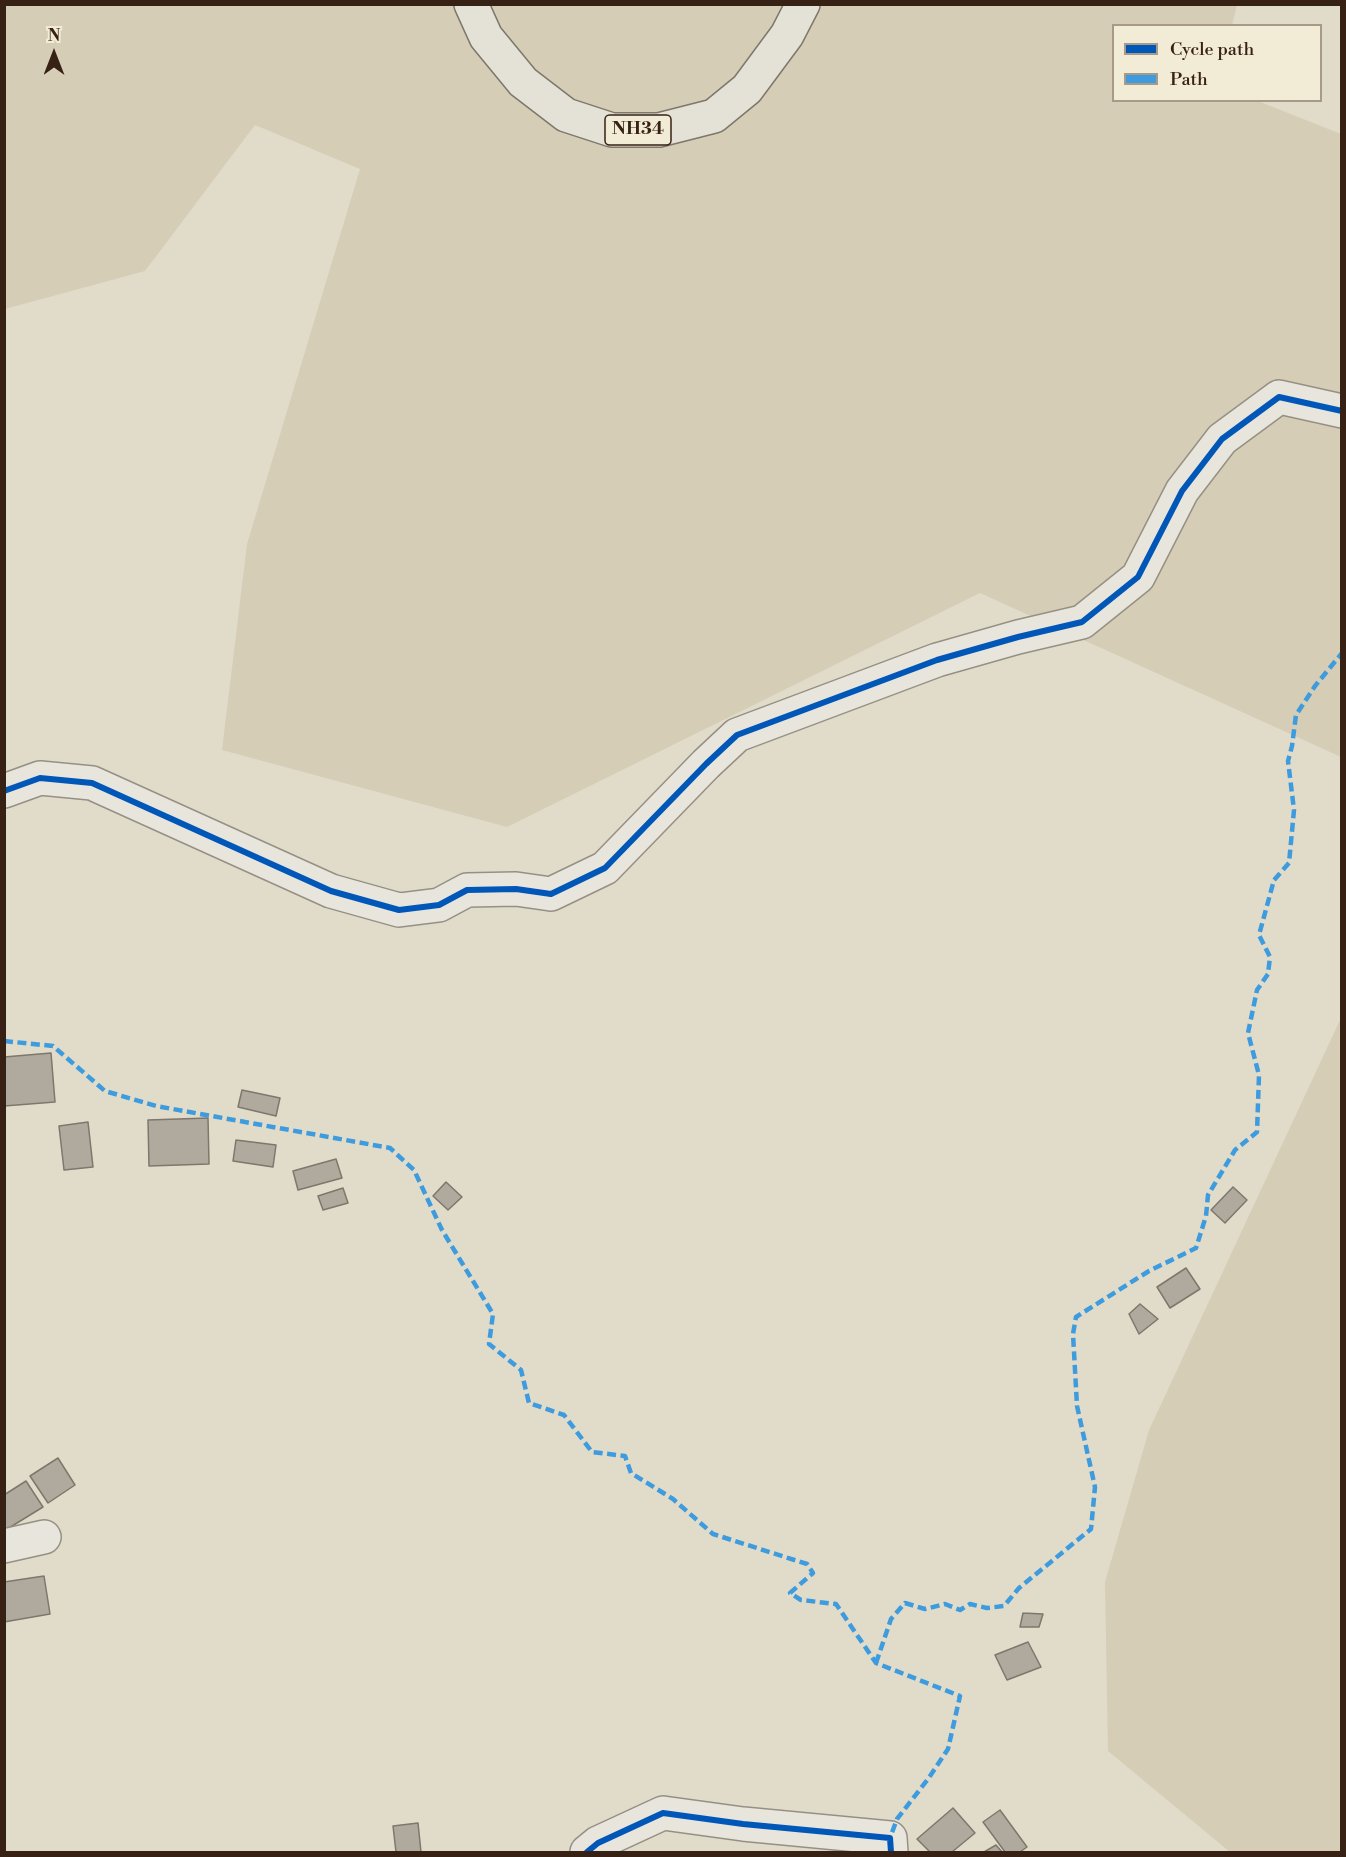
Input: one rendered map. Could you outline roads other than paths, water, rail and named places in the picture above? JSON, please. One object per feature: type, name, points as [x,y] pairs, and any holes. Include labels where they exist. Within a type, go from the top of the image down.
[{"type":"highway","name":"NH34","points":[[471,4],[486,37],[523,82],[566,115],[612,130],[659,130],[714,116],[747,89],[787,35],[803,4]]},
{"type":"street","points":[[4,791],[40,778],[92,783],[331,891],[399,910],[438,905],[467,890],[516,889],[551,894],[605,868],[737,735],[937,660],[1082,622],[1138,577],[1182,491],[1222,439],[1279,397],[1341,411]]},
{"type":"street","points":[[4,1546],[44,1537]]},
{"type":"street","points":[[587,1852],[598,1843],[663,1813],[743,1824],[890,1838],[891,1852]]}]
